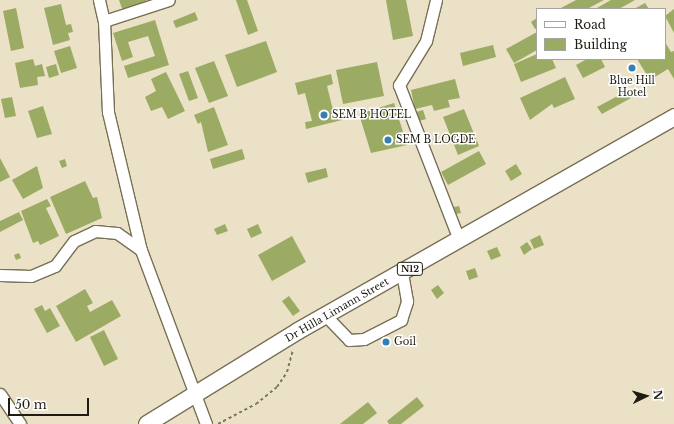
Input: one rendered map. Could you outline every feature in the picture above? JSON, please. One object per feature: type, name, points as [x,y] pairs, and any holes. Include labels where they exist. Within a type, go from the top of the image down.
[{"type":"highway","name":"Dr Hilla Limann Street","points":[[147,424],[298,331],[402,274],[674,117]]},
{"type":"street","points":[[100,0],[104,21],[108,112],[141,250],[206,424]]},
{"type":"street","points":[[104,21],[169,0]]},
{"type":"street","points":[[436,0],[426,41],[399,85],[459,240]]},
{"type":"street","points":[[0,275],[31,276],[55,266],[74,241],[95,231],[117,233],[141,250]]},
{"type":"street","points":[[326,316],[349,340],[364,339],[401,320],[407,301],[402,274]]},
{"type":"street","points":[[0,394],[20,424]]},
{"type":"path","points":[[218,424],[256,404],[277,387],[287,372],[298,331]]},
{"type":"building","points":[[119,0],[146,0],[147,3],[123,11]]},
{"type":"building","points":[[236,0],[247,0],[258,31],[248,35]]},
{"type":"building","points":[[386,0],[406,0],[413,36],[393,40]]},
{"type":"building","points":[[576,0],[604,0],[589,8],[561,8]]},
{"type":"building","points":[[611,0],[635,0],[621,8],[597,8]]},
{"type":"building","points":[[645,3],[648,8],[636,8]]},
{"type":"building","points":[[61,4],[66,25],[71,24],[73,32],[68,33],[70,40],[53,45],[44,8]]},
{"type":"building","points":[[16,8],[24,48],[11,51],[3,11]]},
{"type":"building","points":[[674,9],[674,33],[666,18],[666,15]]},
{"type":"building","points":[[195,12],[198,20],[176,28],[173,21]]},
{"type":"building","points":[[536,19],[536,28],[535,29],[531,22]]},
{"type":"building","points":[[155,20],[169,65],[128,78],[124,66],[155,56],[148,36],[128,42],[133,57],[122,61],[113,33]]},
{"type":"building","points":[[536,33],[536,51],[514,63],[506,49]]},
{"type":"building","points":[[266,41],[277,72],[237,87],[225,55]]},
{"type":"building","points":[[666,44],[671,52],[674,51],[674,79],[668,69],[650,80],[638,60],[666,60]]},
{"type":"building","points":[[493,45],[496,57],[463,66],[460,53]]},
{"type":"building","points":[[70,46],[77,68],[61,73],[54,51]]},
{"type":"building","points":[[536,54],[536,60],[552,60],[556,68],[521,82],[514,64]]},
{"type":"building","points":[[33,59],[35,66],[42,64],[45,76],[37,77],[38,85],[20,88],[15,63]]},
{"type":"building","points":[[585,60],[602,60],[605,67],[583,78],[576,65]]},
{"type":"building","points":[[214,61],[228,96],[209,103],[195,68]]},
{"type":"building","points":[[377,62],[384,96],[343,104],[336,70]]},
{"type":"building","points":[[56,64],[59,75],[49,78],[46,67]]},
{"type":"building","points":[[188,71],[198,98],[189,101],[179,74]]},
{"type":"building","points":[[166,72],[185,111],[168,119],[162,107],[151,111],[145,97],[156,91],[151,79]]},
{"type":"building","points":[[331,74],[333,84],[327,86],[334,114],[340,112],[342,120],[306,129],[305,122],[312,121],[305,93],[298,95],[295,83]]},
{"type":"building","points":[[565,77],[575,99],[554,108],[552,104],[530,120],[520,98]]},
{"type":"building","points":[[455,79],[460,98],[448,100],[450,107],[434,111],[432,105],[415,109],[411,90]]},
{"type":"building","points":[[627,91],[631,98],[602,114],[597,107]]},
{"type":"building","points":[[12,97],[16,116],[5,118],[1,99]]},
{"type":"building","points":[[394,103],[407,145],[371,153],[359,114]]},
{"type":"building","points":[[43,106],[52,134],[37,138],[28,111]]},
{"type":"building","points":[[214,107],[228,145],[208,152],[201,122],[198,124],[194,115]]},
{"type":"building","points":[[464,109],[479,146],[458,155],[443,117]]},
{"type":"building","points":[[423,110],[426,119],[419,121],[416,112]]},
{"type":"building","points":[[242,149],[245,159],[213,169],[210,159]]},
{"type":"building","points":[[479,151],[486,164],[448,185],[441,172]]},
{"type":"building","points":[[0,158],[10,177],[0,182]]},
{"type":"building","points":[[65,159],[67,166],[62,168],[59,161]]},
{"type":"building","points":[[516,164],[522,174],[511,181],[505,171]]},
{"type":"building","points":[[37,166],[43,188],[23,199],[12,180]]},
{"type":"building","points":[[326,168],[328,177],[308,183],[305,173]]},
{"type":"building","points":[[85,181],[93,198],[97,197],[102,218],[66,234],[50,197]]},
{"type":"building","points":[[47,199],[51,206],[46,208],[59,236],[40,245],[38,241],[33,243],[21,211]]},
{"type":"building","points":[[459,206],[461,213],[456,214],[454,207]]},
{"type":"building","points":[[19,212],[23,220],[0,232],[0,221]]},
{"type":"building","points":[[225,224],[228,231],[217,235],[214,229]]},
{"type":"building","points":[[258,224],[262,233],[251,238],[247,229]]},
{"type":"building","points":[[540,235],[544,245],[534,249],[530,240]]},
{"type":"building","points":[[292,236],[306,262],[272,281],[258,255]]},
{"type":"building","points":[[527,242],[532,249],[524,255],[520,247]]},
{"type":"building","points":[[497,247],[501,256],[491,260],[487,251]]},
{"type":"building","points":[[19,253],[21,258],[16,260],[14,255]]},
{"type":"building","points":[[475,268],[478,277],[469,280],[466,271]]},
{"type":"building","points":[[438,285],[444,293],[437,299],[431,290]]},
{"type":"building","points":[[85,289],[93,303],[87,306],[90,312],[112,300],[121,316],[76,342],[56,306]]},
{"type":"building","points":[[289,296],[300,311],[293,316],[282,301]]},
{"type":"building","points":[[42,305],[45,311],[50,308],[60,326],[47,333],[34,309]]},
{"type":"building","points":[[104,330],[118,359],[104,366],[90,337]]},
{"type":"building","points":[[417,397],[424,406],[401,424],[389,424],[387,421]]},
{"type":"building","points":[[368,402],[377,413],[363,424],[340,424]]},
{"type":"place","name":"Blue Hill Hotel","points":[[632,68]]},
{"type":"place","name":"SEM B HOTEL","points":[[324,115]]},
{"type":"place","name":"SEM B LOGDE","points":[[388,140]]},
{"type":"place","name":"Goil","points":[[386,342]]}]
